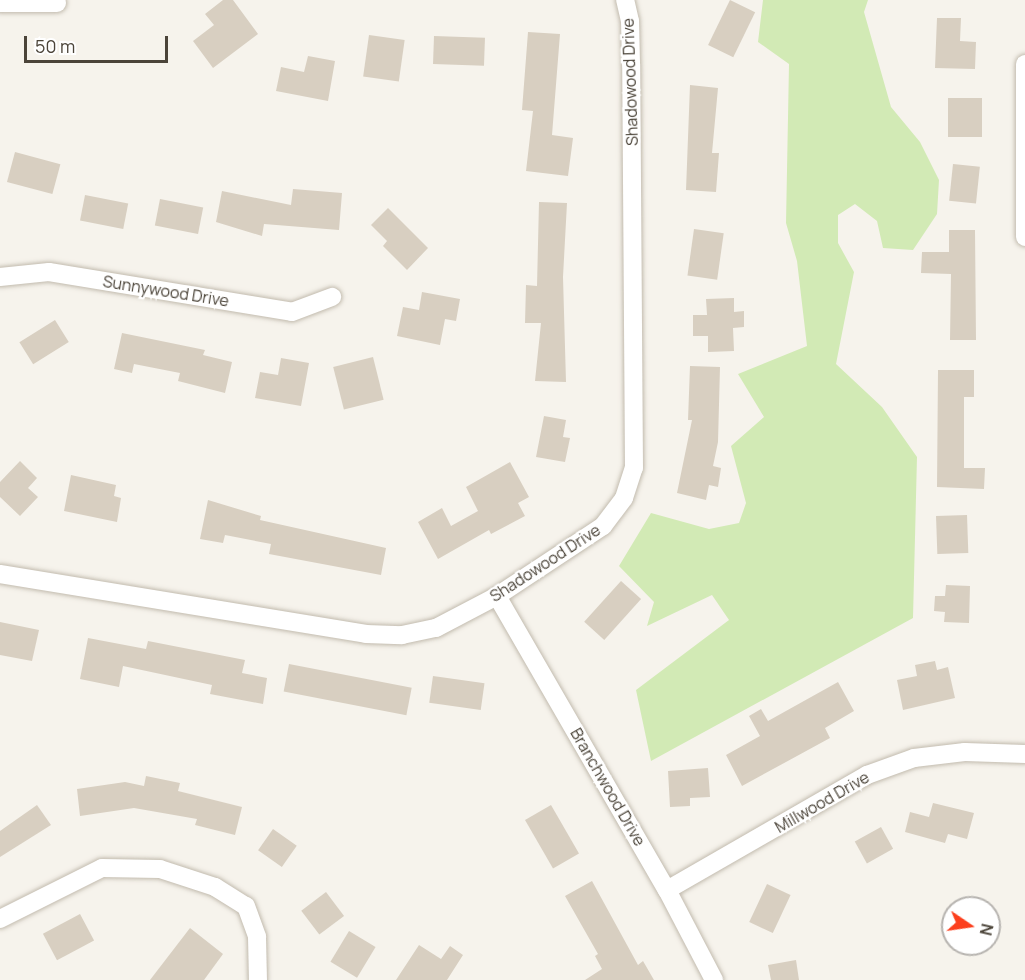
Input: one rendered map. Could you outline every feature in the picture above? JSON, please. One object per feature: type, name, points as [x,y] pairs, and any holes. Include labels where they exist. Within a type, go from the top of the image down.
[{"type":"street","name":"Shadowood Drive","points":[[0,574],[366,634],[402,635],[436,628],[497,596],[603,526],[624,498],[634,468],[631,64],[630,21],[625,0]]},
{"type":"street","points":[[0,3],[57,3]]},
{"type":"street","points":[[1025,64],[1025,237]]},
{"type":"street","name":"Sunnywood Drive","points":[[0,277],[49,272],[292,312],[332,297]]},
{"type":"street","name":"Branchwood Drive","points":[[497,596],[668,890],[714,980]]},
{"type":"street","name":"Millwood Drive","points":[[668,890],[867,775],[914,758],[965,752],[1025,754]]},
{"type":"street","points":[[0,919],[102,868],[160,869],[215,887],[246,906],[257,937],[258,980]]},
{"type":"green space","points":[[763,0],[868,0],[864,12],[891,107],[920,142],[939,180],[937,214],[913,250],[883,248],[877,221],[855,204],[838,215],[838,243],[854,272],[836,364],[882,407],[917,457],[913,618],[651,761],[636,690],[729,620],[712,595],[647,626],[654,602],[619,566],[651,513],[709,529],[739,523],[746,503],[731,446],[764,417],[738,374],[807,346],[797,261],[786,223],[789,64],[758,42]]},
{"type":"building","points":[[223,0],[233,0],[258,34],[213,68],[193,41],[214,25],[205,14]]},
{"type":"building","points":[[730,0],[755,12],[733,57],[708,45]]},
{"type":"building","points":[[937,18],[961,18],[960,41],[976,42],[975,69],[935,68]]},
{"type":"building","points":[[528,32],[560,34],[552,135],[573,138],[568,176],[526,171],[533,111],[522,110]]},
{"type":"building","points":[[369,35],[405,40],[399,82],[363,77]]},
{"type":"building","points":[[434,36],[485,38],[484,66],[433,64]]},
{"type":"building","points":[[308,56],[335,61],[328,101],[276,91],[281,67],[304,72]]},
{"type":"building","points":[[690,85],[718,88],[712,153],[719,153],[716,192],[686,190]]},
{"type":"building","points":[[948,98],[982,98],[982,137],[948,137]]},
{"type":"building","points":[[15,152],[60,164],[52,194],[7,182]]},
{"type":"building","points":[[953,164],[980,167],[976,204],[949,201]]},
{"type":"building","points":[[293,189],[342,193],[339,230],[264,224],[262,236],[216,222],[222,191],[291,205]]},
{"type":"building","points":[[85,195],[128,203],[123,229],[80,221]]},
{"type":"building","points":[[160,199],[203,207],[198,234],[155,226]]},
{"type":"building","points":[[539,202],[567,203],[563,277],[566,382],[535,381],[541,323],[525,323],[526,285],[537,286]]},
{"type":"building","points":[[388,208],[428,248],[407,270],[383,246],[387,241],[371,225]]},
{"type":"building","points":[[694,229],[724,233],[717,280],[687,276]]},
{"type":"building","points":[[949,230],[975,230],[976,340],[950,340],[951,274],[921,273],[922,252],[949,252]]},
{"type":"building","points":[[422,292],[460,299],[456,321],[445,319],[440,345],[397,336],[403,307],[419,310]]},
{"type":"building","points":[[734,298],[734,312],[744,311],[744,327],[733,328],[734,351],[708,352],[708,336],[693,336],[693,315],[707,315],[706,299]]},
{"type":"building","points":[[55,320],[69,342],[33,364],[19,342]]},
{"type":"building","points":[[122,333],[205,350],[203,355],[232,362],[225,393],[178,381],[180,373],[134,364],[132,373],[114,369]]},
{"type":"building","points":[[373,357],[384,400],[344,410],[333,367]]},
{"type":"building","points":[[281,358],[309,363],[301,406],[255,398],[260,372],[278,375]]},
{"type":"building","points":[[690,366],[720,367],[718,442],[713,466],[721,468],[718,487],[709,485],[706,500],[677,493],[692,420],[688,420]]},
{"type":"building","points":[[938,370],[974,370],[974,397],[964,397],[964,468],[985,468],[984,489],[937,487]]},
{"type":"building","points":[[544,416],[566,420],[563,437],[570,438],[565,462],[536,457]]},
{"type":"building","points":[[20,461],[37,478],[28,488],[38,497],[20,516],[0,497],[0,482]]},
{"type":"building","points":[[510,462],[529,497],[518,503],[525,516],[491,534],[489,530],[438,559],[418,522],[442,508],[451,526],[478,511],[466,487]]},
{"type":"building","points":[[71,475],[116,485],[114,496],[121,498],[117,522],[64,511]]},
{"type":"building","points":[[208,500],[261,516],[260,520],[386,548],[381,575],[269,554],[271,544],[225,535],[223,543],[200,539]]},
{"type":"building","points":[[967,515],[968,553],[937,554],[936,516]]},
{"type":"building","points":[[621,581],[641,599],[604,640],[584,622]]},
{"type":"building","points":[[946,585],[970,586],[969,623],[944,622],[945,612],[934,611],[935,596],[945,596]]},
{"type":"building","points":[[0,622],[39,630],[32,661],[0,655]]},
{"type":"building","points":[[88,638],[146,649],[148,641],[245,660],[242,673],[267,678],[263,704],[210,694],[212,685],[123,666],[119,687],[80,679]]},
{"type":"building","points":[[935,661],[937,670],[948,667],[955,698],[903,710],[897,680],[917,676],[915,665]]},
{"type":"building","points":[[289,664],[412,688],[406,715],[284,691]]},
{"type":"building","points":[[433,676],[484,683],[481,710],[429,703]]},
{"type":"building","points":[[838,682],[854,711],[825,728],[830,738],[742,786],[726,755],[760,736],[749,716],[761,709],[768,721]]},
{"type":"building","points":[[708,768],[710,797],[690,798],[690,806],[670,807],[668,771]]},
{"type":"building","points":[[146,776],[180,783],[178,791],[242,807],[235,835],[195,825],[197,819],[134,808],[80,816],[77,789],[125,782],[144,786]]},
{"type":"building","points":[[933,803],[974,813],[967,839],[948,834],[945,843],[905,832],[910,812],[929,817]]},
{"type":"building","points":[[37,805],[51,825],[0,857],[0,831]]},
{"type":"building","points":[[551,805],[579,853],[553,868],[525,820]]},
{"type":"building","points":[[881,827],[893,849],[867,863],[855,842]]},
{"type":"building","points":[[273,829],[297,846],[282,867],[258,850]]},
{"type":"building","points":[[592,881],[638,965],[643,961],[654,980],[585,980],[602,969],[595,956],[598,954],[565,896]]},
{"type":"building","points":[[767,884],[791,895],[773,933],[749,922]]},
{"type":"building","points":[[326,892],[344,916],[319,935],[301,911]]},
{"type":"building","points":[[80,914],[94,940],[57,960],[43,934]]},
{"type":"building","points":[[190,928],[223,954],[204,980],[150,980]]},
{"type":"building","points":[[349,931],[376,947],[357,978],[330,962]]},
{"type":"building","points":[[419,945],[441,959],[450,946],[463,955],[447,980],[396,980]]},
{"type":"building","points":[[796,960],[799,980],[771,980],[768,965]]}]
